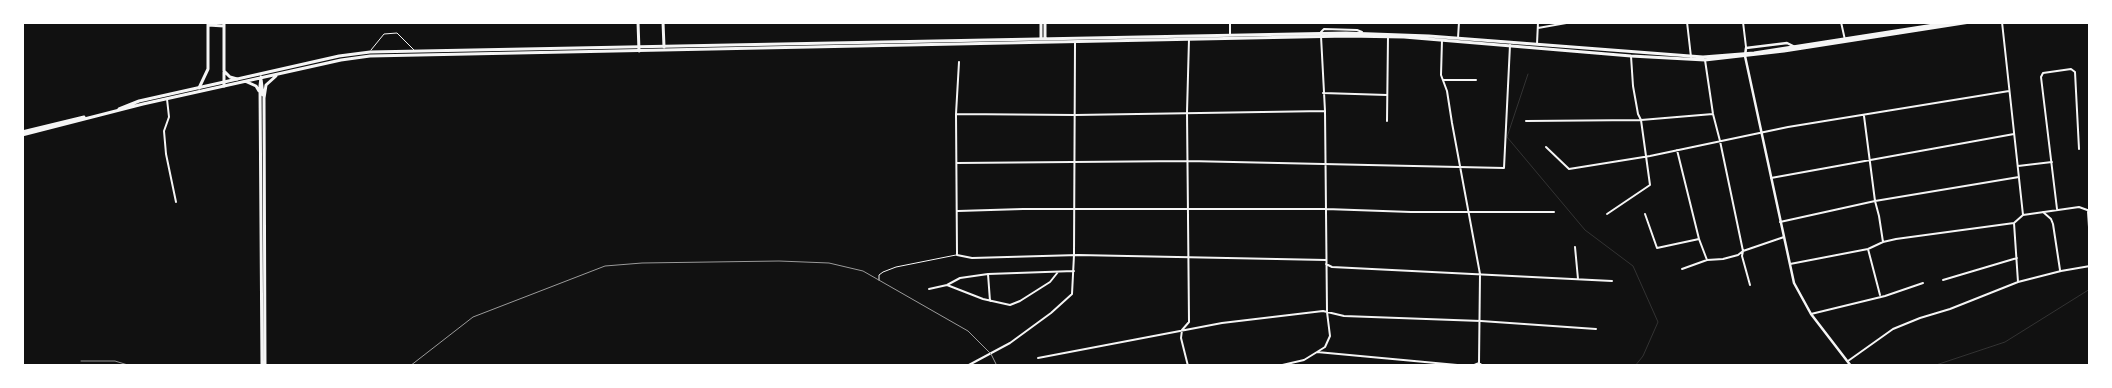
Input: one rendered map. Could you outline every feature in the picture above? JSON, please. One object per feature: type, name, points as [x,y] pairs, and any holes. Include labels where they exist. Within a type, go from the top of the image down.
[{"type":"main road","points":[[638,22],[639,49]]},
{"type":"main road","points":[[663,22],[664,47]]},
{"type":"main road","points":[[1041,22],[1043,40]]},
{"type":"main road","points":[[1043,40],[1045,22]]},
{"type":"main road","points":[[22,134],[168,99],[238,79],[339,56],[370,52],[649,49],[1364,34],[1458,38],[1691,57],[1745,55],[1845,41],[1953,22]]},
{"type":"main road","points":[[1321,35],[1388,36],[1631,56],[1705,60],[1970,22]]},
{"type":"main road","points":[[199,88],[208,69],[208,24],[224,24],[224,84]]},
{"type":"main road","points":[[658,47],[663,35]]},
{"type":"main road","points":[[1075,40],[1230,37]]},
{"type":"main road","points":[[649,49],[658,47],[909,43]]},
{"type":"main road","points":[[649,49],[664,47]]},
{"type":"main road","points":[[22,134],[199,88],[244,82],[370,56],[639,49]]},
{"type":"main road","points":[[224,70],[230,77],[238,79]]},
{"type":"main road","points":[[248,77],[260,78],[265,73]]},
{"type":"main road","points":[[262,97],[268,83],[277,75]]},
{"type":"main road","points":[[260,78],[262,97],[263,366]]},
{"type":"main road","points":[[244,82],[256,86],[262,97]]},
{"type":"street","points":[[1230,22],[1230,37]]},
{"type":"street","points":[[1458,38],[1459,22]]},
{"type":"street","points":[[1537,44],[1538,22]]},
{"type":"street","points":[[1538,28],[1572,22]]},
{"type":"street","points":[[1687,22],[1691,57]]},
{"type":"street","points":[[1743,22],[1745,55],[1761,133],[1780,222],[1799,294],[1810,314],[1852,366]]},
{"type":"street","points":[[1841,22],[1845,41]]},
{"type":"street","points":[[2002,22],[2023,216]]},
{"type":"street","points":[[1278,366],[1304,360],[1325,347],[1329,340],[1324,162],[1325,111],[1321,35]]},
{"type":"street","points":[[1386,121],[1388,36]]},
{"type":"street","points":[[1188,366],[1181,338],[1182,330],[1189,322],[1187,112],[1189,38]]},
{"type":"street","points":[[967,366],[991,354],[1034,326],[1072,294],[1075,210],[1075,40]]},
{"type":"street","points":[[1442,40],[1441,75],[1444,80],[1480,274],[1481,321],[1479,363]]},
{"type":"street","points":[[1746,48],[1787,42],[1795,47]]},
{"type":"street","points":[[957,163],[1324,162],[1504,168],[1510,45]]},
{"type":"street","points":[[1607,214],[1650,186],[1647,161],[1644,156],[1641,120],[1638,114],[1633,86],[1631,56]]},
{"type":"street","points":[[1705,60],[1713,114],[1743,250],[1742,256],[1750,285]]},
{"type":"street","points":[[959,62],[956,114],[957,255],[972,258],[1074,255],[1326,260]]},
{"type":"street","points":[[2057,209],[2042,73],[2072,68],[2075,72],[2079,149]]},
{"type":"street","points":[[1444,80],[1476,80]]},
{"type":"street","points":[[1546,147],[1569,169],[1761,133],[2009,91]]},
{"type":"street","points":[[1323,93],[1387,95]]},
{"type":"street","points":[[168,99],[169,117],[164,131],[166,154],[176,202]]},
{"type":"street","points":[[956,114],[1075,115],[1325,111]]},
{"type":"street","points":[[1526,121],[1641,120],[1713,114]]},
{"type":"street","points":[[1864,115],[1875,201],[1883,242]]},
{"type":"street","points":[[1771,178],[2014,134]]},
{"type":"street","points":[[1677,150],[1699,239],[1707,260]]},
{"type":"street","points":[[2018,166],[2052,162]]},
{"type":"street","points":[[1780,222],[1875,201],[2019,177]]},
{"type":"street","points":[[1790,264],[1868,249],[1883,242],[2014,223],[2023,216],[2057,209],[2079,207],[2089,211],[2090,242]]},
{"type":"street","points":[[958,211],[1326,209],[1411,212],[1554,212]]},
{"type":"street","points":[[2043,212],[2051,218],[2053,224],[2061,270]]},
{"type":"street","points":[[1645,214],[1656,248],[1699,239]]},
{"type":"street","points":[[2014,223],[2018,282]]},
{"type":"street","points":[[1682,268],[1707,260],[1724,259],[1743,250],[1784,237]]},
{"type":"street","points":[[1575,247],[1578,279]]},
{"type":"street","points":[[1868,249],[1880,296]]},
{"type":"street","points":[[1943,280],[2017,258]]},
{"type":"street","points":[[1326,264],[1332,267],[1480,274],[1499,277],[1612,281]]},
{"type":"street","points":[[1848,361],[1893,329],[2018,282],[2061,270],[2090,266]]},
{"type":"street","points":[[929,289],[947,285],[960,278],[988,274],[1074,271]]},
{"type":"street","points":[[947,285],[990,301],[1010,305],[1020,301],[1050,282],[1058,272]]},
{"type":"street","points":[[988,274],[990,301]]},
{"type":"street","points":[[1810,314],[1918,286],[1923,283]]},
{"type":"street","points":[[1038,358],[1248,319],[1327,312],[1344,316],[1481,321],[1596,329]]},
{"type":"street","points":[[1317,352],[1468,366]]},
{"type":"street","points":[[1472,366],[1479,363]]},
{"type":"street","points":[[1479,363],[1483,366]]},
{"type":"lane","points":[[370,52],[384,34],[397,33],[414,51]]},
{"type":"lane","points":[[880,280],[879,275],[896,267],[957,255]]},
{"type":"waterway","points":[[1528,74],[1507,137],[1585,230],[1633,266],[1658,322],[1643,356],[1635,366]]},
{"type":"waterway","points":[[1933,366],[2005,342],[2090,289]]},
{"type":"railway","points":[[410,366],[473,317],[605,266],[642,263],[779,261],[829,263],[863,271],[968,331],[991,354],[997,366]]},
{"type":"railway","points":[[81,361],[115,361],[131,366]]}]
